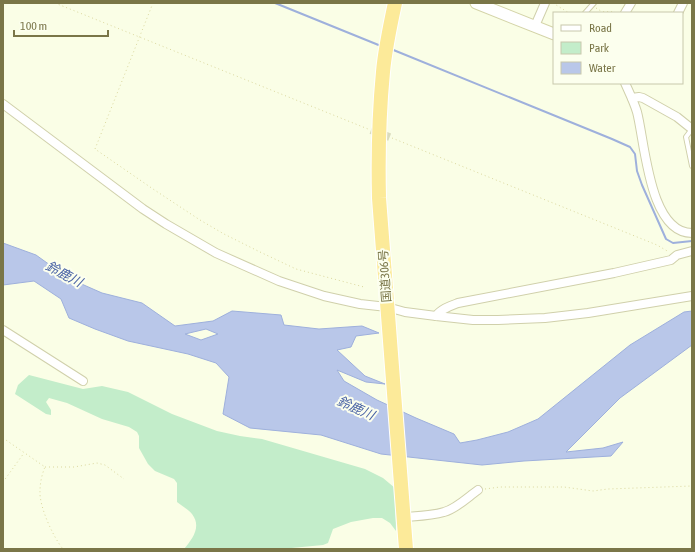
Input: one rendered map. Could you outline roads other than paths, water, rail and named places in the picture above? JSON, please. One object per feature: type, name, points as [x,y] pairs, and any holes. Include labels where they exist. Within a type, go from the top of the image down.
[{"type":"highway","name":"国道306号","points":[[395,3],[383,71],[378,174],[387,311],[406,549]]},
{"type":"street","points":[[476,3],[553,34]]},
{"type":"street","points":[[536,26],[545,3]]},
{"type":"street","points":[[626,12],[631,3]]},
{"type":"street","points":[[678,12],[683,3]]},
{"type":"street","points":[[625,84],[637,112],[649,178],[662,212],[667,220],[676,229],[681,232],[692,233]]},
{"type":"street","points":[[632,98],[643,98],[677,117],[692,129]]},
{"type":"street","points":[[3,104],[166,224],[216,253],[279,281],[324,296],[387,311],[473,320],[545,318],[588,313],[692,296]]},
{"type":"street","points":[[436,316],[438,312],[458,303],[671,260],[677,256],[692,251]]},
{"type":"street","points":[[3,330],[83,381]]},
{"type":"street","points":[[404,518],[445,512],[478,490]]},
{"type":"lane","points":[[586,12],[593,4]]},
{"type":"lane","points":[[692,129],[686,137],[692,166]]},
{"type":"water","name":"鈴鹿川","points":[[3,243],[36,255],[68,278],[102,293],[142,303],[175,326],[213,321],[232,311],[281,315],[284,325],[319,329],[362,326],[379,333],[356,336],[351,347],[337,350],[365,376],[385,384],[366,382],[337,370],[344,381],[377,400],[454,434],[460,443],[508,432],[538,419],[630,345],[684,312],[692,311],[692,345],[620,398],[566,452],[603,448],[623,442],[611,456],[482,465],[381,454],[321,435],[250,428],[223,414],[229,377],[216,363],[188,354],[128,341],[69,318],[61,299],[34,281],[3,285]],"holes":[[[206,329],[218,334],[201,340],[185,334]]]},
{"type":"waterway","points":[[275,3],[381,46]]},
{"type":"waterway","points":[[391,49],[630,147],[635,154],[637,171],[642,185],[666,239],[673,243],[692,241]]},
{"type":"tunnel","points":[[371,130],[392,138]]}]
